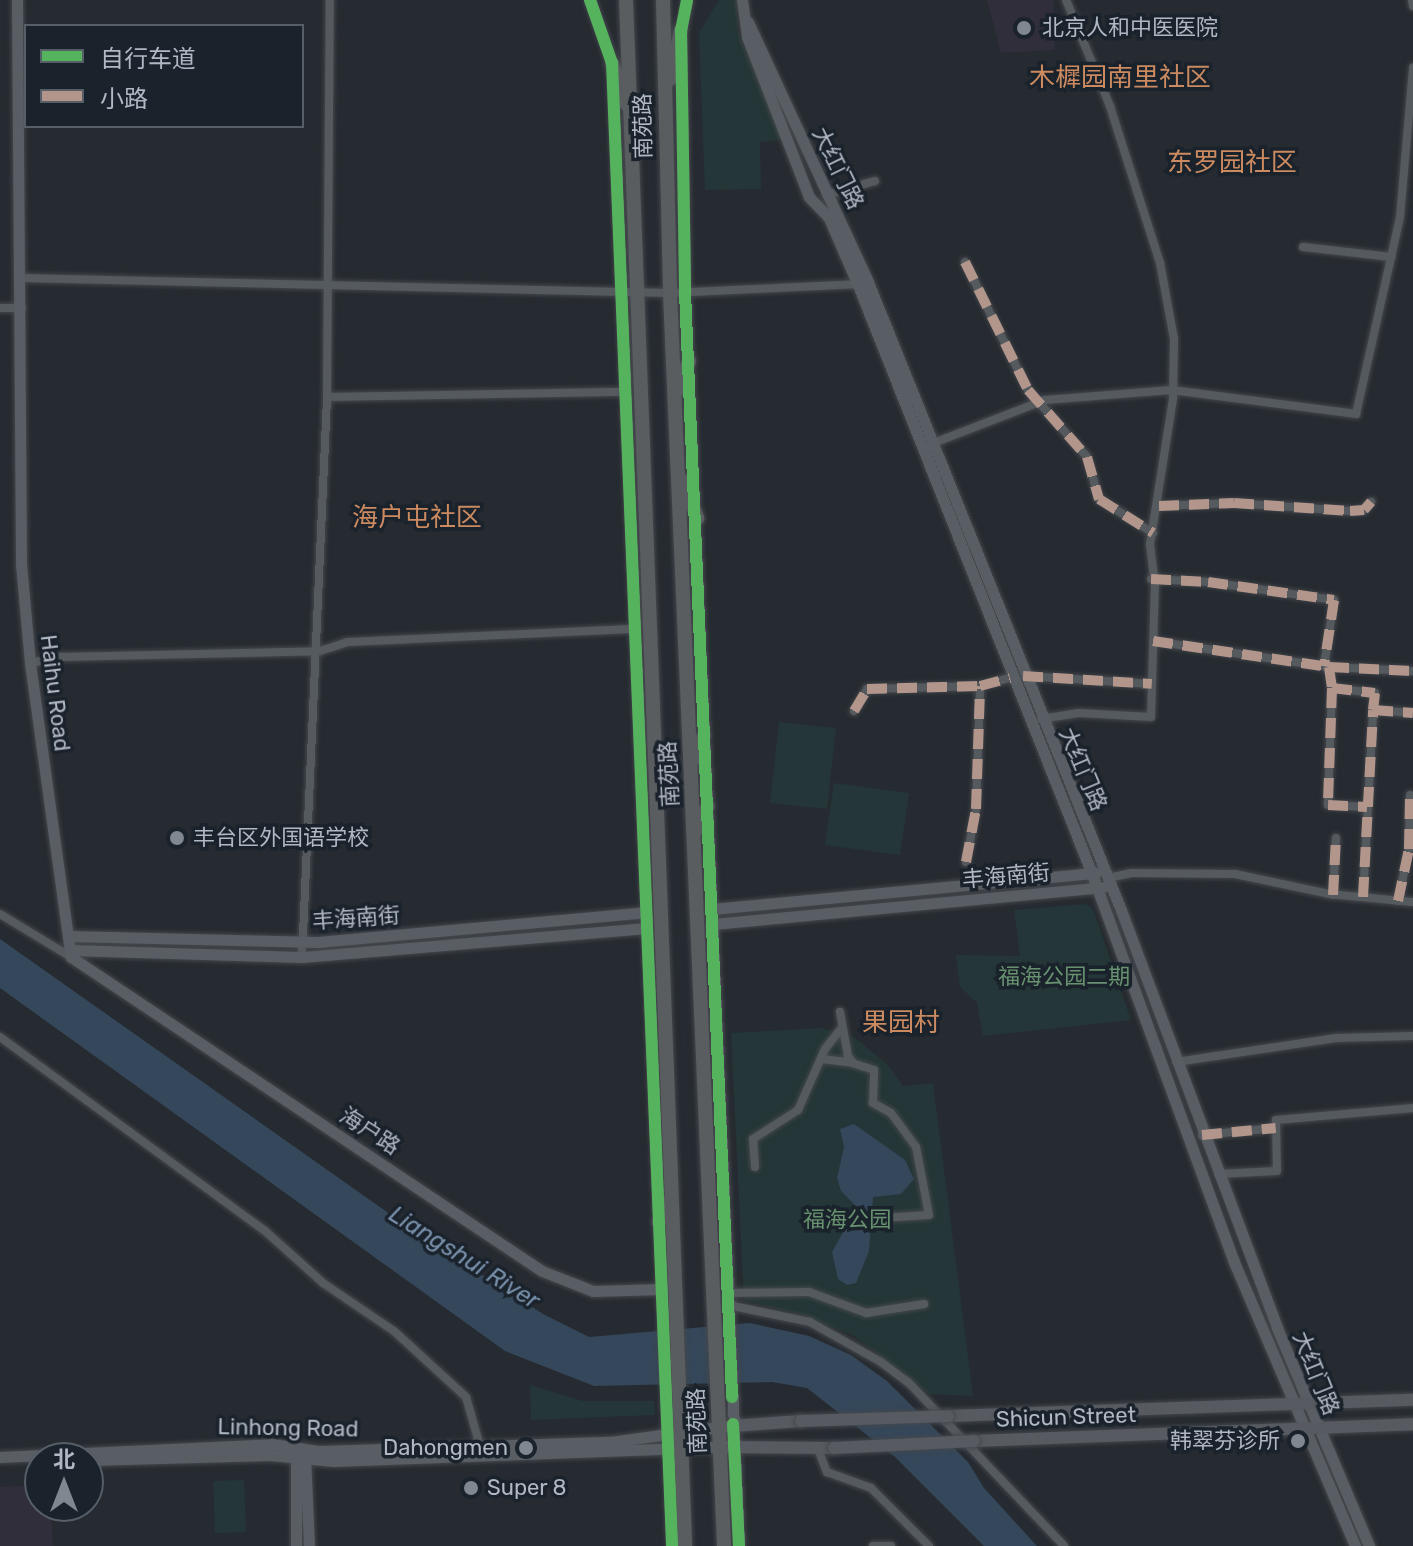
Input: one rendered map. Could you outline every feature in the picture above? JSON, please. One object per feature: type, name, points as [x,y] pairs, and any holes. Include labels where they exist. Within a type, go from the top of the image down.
[{"type":"highway","name":"南苑路","points":[[626,0],[632,123],[630,291],[675,1273],[670,1319],[674,1443],[685,1546]]},
{"type":"highway","name":"南苑路","points":[[663,0],[664,107],[678,292],[675,395],[710,1176],[712,1216],[725,1309],[727,1447],[724,1546]]},
{"type":"highway","points":[[664,107],[681,30]]},
{"type":"highway","points":[[612,63],[632,123]]},
{"type":"highway","points":[[675,395],[689,361]]},
{"type":"highway","points":[[678,468],[697,518]]},
{"type":"highway","points":[[691,764],[704,735]]},
{"type":"highway","points":[[694,833],[708,806]]},
{"type":"highway","points":[[710,1176],[723,1162]]},
{"type":"highway","points":[[659,1222],[672,1196]]},
{"type":"highway","points":[[712,1216],[725,1228]]},
{"type":"highway","points":[[661,1263],[675,1273]]},
{"type":"main road","name":"Shicun Street","points":[[726,1426],[1413,1400]]},
{"type":"main road","name":"Shicun Street","points":[[727,1447],[818,1449],[1413,1424]]},
{"type":"street","name":"Haihu Road","points":[[17,0],[22,278],[21,564],[30,663],[71,954]]},
{"type":"street","points":[[302,957],[320,651],[327,397],[330,0]]},
{"type":"street","points":[[687,0],[681,30],[678,292],[689,361],[697,518],[723,1162],[725,1309]]},
{"type":"street","points":[[681,30],[696,0]]},
{"type":"street","name":"大红门路","points":[[742,0],[747,37],[809,197],[829,218],[863,283],[1010,678],[1104,878]]},
{"type":"street","points":[[1041,719],[1079,713],[1151,717],[1153,533],[1172,390],[1174,339],[1160,263],[1110,106],[1066,0]]},
{"type":"street","points":[[1412,0],[1413,6]]},
{"type":"street","points":[[592,1],[612,63],[630,291],[627,392],[633,629],[662,1289],[670,1319]]},
{"type":"street","name":"大红门路","points":[[744,14],[863,283],[930,444],[1104,878],[1317,1428],[1369,1546]]},
{"type":"street","points":[[930,444],[1039,402],[1172,390],[1356,414],[1408,176],[1413,68]]},
{"type":"street","points":[[825,196],[875,181]]},
{"type":"street","points":[[1303,247],[1391,257]]},
{"type":"street","points":[[965,262],[1039,402],[1087,457],[1099,499],[1153,533]]},
{"type":"street","points":[[22,278],[326,288],[678,292],[863,283]]},
{"type":"street","points":[[0,308],[22,308]]},
{"type":"street","points":[[327,397],[627,392]]},
{"type":"street","points":[[1159,506],[1234,503],[1350,511],[1364,510],[1371,502]]},
{"type":"street","points":[[1151,579],[1208,582],[1334,600],[1326,667],[1332,688],[1328,805],[1367,807]]},
{"type":"street","points":[[30,663],[62,657],[320,651],[347,642],[633,629]]},
{"type":"street","points":[[1153,641],[1326,667],[1412,671]]},
{"type":"street","points":[[1023,676],[1152,684]]},
{"type":"street","points":[[854,711],[867,689],[980,686],[1010,678]]},
{"type":"street","points":[[966,862],[976,809],[980,686]]},
{"type":"street","points":[[1332,688],[1375,693],[1363,897]]},
{"type":"street","points":[[1373,710],[1413,713]]},
{"type":"street","points":[[1398,901],[1409,849],[1410,795]]},
{"type":"street","points":[[1333,895],[1336,838]]},
{"type":"street","points":[[1104,878],[1235,874],[1333,895],[1413,902]]},
{"type":"street","name":"丰海南街","points":[[713,924],[1098,888],[1104,878]]},
{"type":"street","name":"丰海南街","points":[[712,909],[1104,878]]},
{"type":"street","name":"大红门路","points":[[1098,888],[1291,1404],[1355,1546]]},
{"type":"street","name":"丰海南街","points":[[68,936],[303,942],[646,912]]},
{"type":"street","points":[[0,914],[71,954]]},
{"type":"street","name":"丰海南街","points":[[71,954],[302,957],[647,928]]},
{"type":"street","name":"海户路","points":[[71,954],[542,1271],[593,1291],[662,1289]]},
{"type":"street","points":[[840,1012],[840,1030],[853,1063]]},
{"type":"street","points":[[755,1167],[753,1139],[798,1110],[822,1059],[840,1030]]},
{"type":"street","points":[[1176,1062],[1336,1038],[1413,1036]]},
{"type":"street","points":[[0,1037],[264,1230],[323,1283],[394,1331],[466,1397],[480,1446]]},
{"type":"street","points":[[817,1222],[929,1215],[916,1147],[891,1113],[873,1103],[874,1070],[853,1063],[822,1059]]},
{"type":"street","points":[[1217,1175],[1277,1171],[1276,1120],[1413,1108]]},
{"type":"street","points":[[1202,1135],[1276,1128]]},
{"type":"street","points":[[725,1309],[809,1292],[866,1313],[924,1304]]},
{"type":"street","points":[[725,1309],[810,1322],[881,1362],[908,1382],[1064,1546]]},
{"type":"street","name":"Linhong Road","points":[[104,1460],[674,1443],[726,1426]]},
{"type":"street","points":[[672,1546],[674,1443]]},
{"type":"street","name":"Linhong Road","points":[[0,1460],[272,1444],[301,1455],[480,1446],[674,1443],[727,1447]]},
{"type":"street","points":[[727,1447],[739,1546]]},
{"type":"street","points":[[818,1449],[827,1472],[871,1488],[929,1546]]},
{"type":"street","points":[[296,1546],[301,1455]]},
{"type":"street","points":[[301,1455],[309,1546]]},
{"type":"street","name":"Linhong Road","points":[[0,1460],[24,1461]]},
{"type":"street","points":[[873,1546],[891,1546]]},
{"type":"shaded area","name":"北京人和中医医院","points":[[987,0],[1053,0],[1055,50],[1001,53]]},
{"type":"shaded area","points":[[24,1486],[24,1522],[52,1522],[53,1546],[0,1546],[0,1487]]},
{"type":"green space","points":[[719,0],[737,0],[738,33],[786,139],[760,142],[761,189],[705,190],[699,33]]},
{"type":"green space","points":[[779,722],[836,728],[827,809],[770,803]]},
{"type":"green space","points":[[834,783],[909,793],[900,855],[825,845]]},
{"type":"green space","name":"福海公园二期","points":[[1085,904],[1093,909],[1131,1020],[983,1036],[977,1003],[960,987],[956,955],[1020,956],[1014,910]]},
{"type":"green space","name":"福海公园","points":[[822,1028],[855,1038],[887,1064],[903,1086],[933,1083],[973,1396],[929,1394],[854,1336],[803,1315],[744,1300],[731,1033]]},
{"type":"green space","points":[[530,1385],[583,1401],[654,1401],[655,1415],[531,1420]]},
{"type":"green space","points":[[244,1480],[246,1532],[215,1533],[213,1481]]},
{"type":"water","points":[[0,939],[421,1236],[543,1314],[589,1337],[750,1323],[809,1336],[851,1355],[887,1381],[968,1462],[984,1488],[1037,1546],[984,1546],[895,1457],[807,1388],[772,1382],[594,1386],[505,1351],[0,988]]},
{"type":"water","points":[[854,1124],[905,1160],[914,1179],[901,1194],[873,1197],[869,1251],[856,1283],[847,1285],[838,1279],[832,1252],[857,1207],[841,1191],[837,1178],[844,1147],[840,1129]]},
{"type":"marked path","points":[[965,262],[1028,390],[1087,457],[1099,499],[1153,533]]},
{"type":"marked path","points":[[1159,506],[1234,503],[1350,511],[1364,510],[1371,502]]},
{"type":"marked path","points":[[1151,579],[1208,582],[1334,600],[1324,666]]},
{"type":"marked path","points":[[1153,641],[1329,667],[1332,688],[1375,693],[1373,710]]},
{"type":"marked path","points":[[1329,667],[1412,671]]},
{"type":"marked path","points":[[1023,676],[1152,684]]},
{"type":"marked path","points":[[966,862],[976,809],[980,686],[1010,678]]},
{"type":"marked path","points":[[854,711],[867,689],[980,686]]},
{"type":"marked path","points":[[1332,688],[1328,805],[1367,807]]},
{"type":"marked path","points":[[1363,897],[1373,710],[1413,713]]},
{"type":"marked path","points":[[1398,901],[1409,849],[1410,795]]},
{"type":"marked path","points":[[1333,895],[1336,838]]},
{"type":"marked path","points":[[1202,1135],[1276,1128]]},
{"type":"cycle path","points":[[590,0],[612,63],[672,1546]]},
{"type":"cycle path","points":[[687,0],[681,30],[685,292],[732,1397]]},
{"type":"cycle path","points":[[733,1424],[739,1546]]},
{"type":"place","name":"北京人和中医医院","points":[[1024,28]]},
{"type":"place","name":"丰台区外国语学校","points":[[177,838]]},
{"type":"place","name":"韩翠芬诊所","points":[[1298,1441]]},
{"type":"place","name":"Dahongmen","points":[[526,1448]]},
{"type":"place","name":"Super 8","points":[[471,1488]]},
{"type":"district","name":"木樨园南里社区","points":[[1120,78]]},
{"type":"district","name":"东罗园社区","points":[[1232,163]]},
{"type":"district","name":"海户屯社区","points":[[417,518]]},
{"type":"district","name":"果园村","points":[[901,1023]]},
{"type":"water label","name":"Liangshui River","points":[[464,1258]]}]
